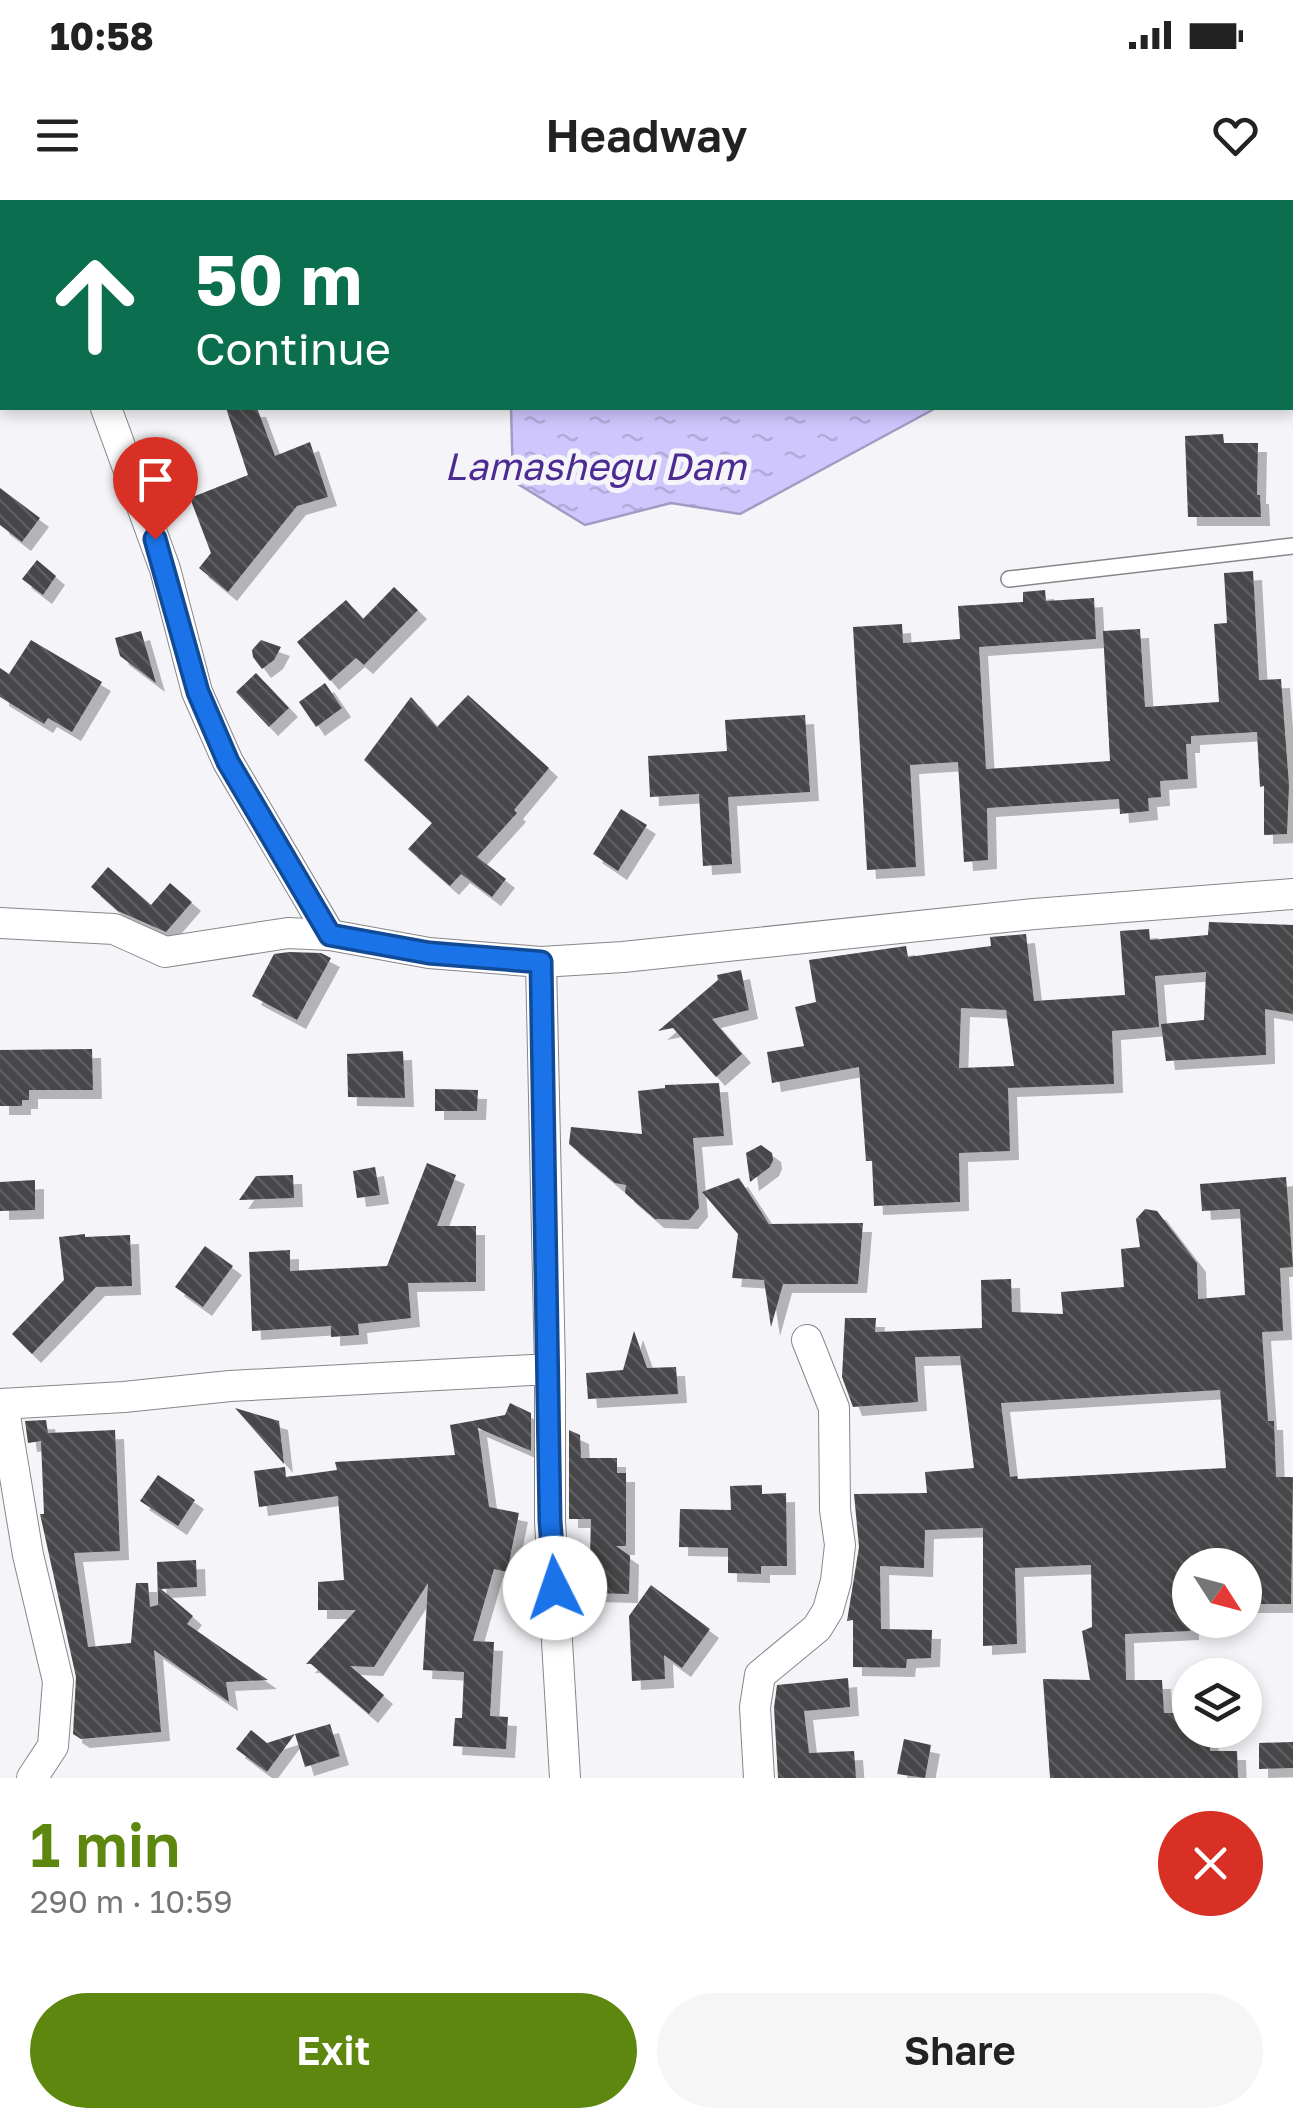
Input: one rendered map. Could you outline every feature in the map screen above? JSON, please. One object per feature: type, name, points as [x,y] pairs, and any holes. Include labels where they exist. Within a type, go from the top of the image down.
[{"type":"street","points":[[107,410],[165,569],[198,692],[228,762],[330,935]]},
{"type":"street","points":[[0,923],[114,929],[165,952],[288,933],[330,935],[429,953],[541,962],[624,958],[1034,914],[1293,894]]},
{"type":"street","points":[[541,962],[550,1521],[564,1778]]},
{"type":"street","points":[[759,1778],[754,1707],[760,1675],[817,1628],[828,1610],[840,1545],[835,1510],[834,1408],[807,1340]]},
{"type":"street","points":[[32,1778],[53,1746],[58,1681],[28,1555],[2,1404],[230,1386],[550,1369]]},
{"type":"lane","points":[[1008,578],[1293,546]]},
{"type":"water","name":"Lamashegu Dam","points":[[511,410],[932,410],[740,514],[671,503],[585,525],[513,481]]},
{"type":"building","points":[[227,410],[258,410],[275,456],[310,442],[328,497],[297,506],[228,592],[199,568],[211,553],[190,498],[248,475]]},
{"type":"building","points":[[1223,434],[1224,443],[1258,443],[1257,495],[1261,517],[1188,517],[1185,436]]},
{"type":"building","points":[[0,488],[40,518],[22,542],[0,525]]},
{"type":"building","points":[[37,560],[56,576],[43,595],[22,579]]},
{"type":"building","points":[[1253,571],[1259,680],[1281,679],[1289,785],[1287,834],[1264,835],[1264,786],[1260,787],[1257,732],[1191,736],[1191,744],[1186,744],[1188,779],[1160,781],[1161,797],[1148,798],[1149,811],[1120,814],[1119,799],[987,808],[988,860],[964,862],[958,762],[910,765],[916,867],[867,870],[853,627],[902,624],[903,643],[960,639],[958,606],[1023,602],[1023,592],[1045,590],[1046,601],[1094,598],[1096,639],[979,647],[986,769],[1110,761],[1103,631],[1140,629],[1145,707],[1219,702],[1214,624],[1227,623],[1224,573]]},
{"type":"building","points":[[394,587],[418,610],[364,665],[356,658],[330,681],[297,642],[346,600],[363,619]]},
{"type":"building","points":[[141,631],[156,683],[120,656],[115,638]]},
{"type":"building","points":[[31,640],[102,682],[72,732],[48,718],[44,724],[0,697],[0,668],[9,674]]},
{"type":"building","points":[[261,640],[281,647],[274,660],[262,669],[252,650]]},
{"type":"building","points":[[256,673],[289,708],[269,727],[236,692]]},
{"type":"building","points":[[325,683],[342,708],[316,727],[299,702]]},
{"type":"building","points":[[468,695],[549,768],[514,810],[517,813],[477,857],[506,879],[492,897],[461,874],[450,886],[408,849],[432,823],[364,760],[411,697],[437,727]]},
{"type":"building","points":[[805,715],[810,792],[728,797],[732,864],[703,866],[699,794],[650,797],[648,756],[727,751],[725,720]]},
{"type":"building","points":[[621,809],[647,825],[618,871],[593,854]]},
{"type":"building","points":[[108,867],[151,905],[170,883],[192,902],[166,932],[118,911],[91,887]]},
{"type":"building","points":[[1209,922],[1293,925],[1293,1014],[1265,1009],[1266,1055],[1166,1061],[1161,1024],[1204,1020],[1206,972],[1155,976],[1159,1027],[1112,1031],[1114,1084],[1008,1088],[1010,1151],[959,1153],[960,1202],[874,1206],[872,1161],[866,1161],[859,1067],[772,1083],[767,1052],[804,1046],[795,1007],[816,1002],[809,960],[906,946],[908,957],[991,946],[990,937],[1026,934],[1034,1001],[1125,995],[1120,931],[1149,929],[1150,940],[1208,935]],"holes":[[[961,1008],[1006,1010],[1014,1066],[959,1068]]]},
{"type":"building","points":[[321,953],[331,958],[297,1020],[252,996],[274,954]]},
{"type":"building","points":[[741,970],[749,1010],[712,1019],[742,1054],[716,1077],[673,1028],[658,1031],[718,980],[717,975]]},
{"type":"building","points":[[92,1049],[93,1090],[29,1090],[29,1100],[22,1100],[22,1106],[0,1106],[0,1050]]},
{"type":"building","points":[[403,1051],[405,1098],[348,1097],[347,1054]]},
{"type":"building","points":[[719,1083],[724,1136],[693,1138],[699,1208],[689,1220],[655,1219],[625,1193],[626,1185],[615,1183],[569,1144],[571,1127],[642,1134],[638,1091],[665,1085]]},
{"type":"building","points":[[435,1089],[478,1090],[477,1111],[435,1111]]},
{"type":"building","points":[[761,1145],[772,1153],[773,1160],[750,1182],[746,1153]]},
{"type":"building","points":[[427,1163],[456,1175],[437,1226],[476,1226],[476,1282],[408,1283],[411,1318],[358,1324],[359,1335],[331,1337],[331,1326],[252,1331],[249,1252],[290,1250],[290,1271],[387,1266]]},
{"type":"building","points":[[375,1167],[380,1195],[357,1198],[353,1171]]},
{"type":"building","points":[[293,1175],[294,1198],[239,1200],[256,1176]]},
{"type":"building","points":[[1286,1177],[1293,1267],[1280,1268],[1283,1331],[1262,1332],[1268,1421],[1274,1421],[1276,1477],[1293,1477],[1291,1604],[1262,1604],[1262,1548],[1172,1548],[1172,1632],[1125,1634],[1126,1680],[1162,1680],[1164,1713],[1172,1713],[1172,1748],[1237,1751],[1238,1778],[1050,1778],[1043,1679],[1090,1680],[1082,1631],[1092,1627],[1091,1565],[1015,1568],[1017,1644],[983,1646],[983,1528],[925,1530],[924,1568],[880,1566],[881,1629],[932,1630],[931,1658],[907,1659],[906,1668],[853,1667],[853,1620],[847,1621],[859,1547],[854,1494],[927,1493],[925,1472],[974,1468],[960,1356],[915,1357],[918,1402],[853,1407],[842,1377],[845,1318],[876,1318],[875,1332],[982,1328],[981,1280],[1011,1279],[1012,1312],[1063,1314],[1061,1292],[1124,1287],[1121,1249],[1140,1247],[1136,1219],[1145,1209],[1157,1211],[1197,1263],[1198,1299],[1245,1295],[1240,1209],[1202,1211],[1200,1184]],"holes":[[[1220,1390],[1226,1468],[1010,1477],[1001,1403]]]},
{"type":"building","points":[[739,1178],[769,1224],[863,1223],[858,1284],[783,1284],[771,1327],[764,1280],[732,1278],[738,1234],[702,1192]]},
{"type":"building","points":[[35,1180],[35,1210],[0,1211],[0,1182]]},
{"type":"building","points":[[130,1235],[132,1286],[96,1287],[32,1354],[12,1334],[64,1280],[59,1237]]},
{"type":"building","points":[[205,1246],[233,1266],[203,1307],[175,1287]]},
{"type":"building","points":[[634,1331],[647,1368],[676,1367],[678,1394],[588,1399],[586,1373],[623,1370]]},
{"type":"building","points":[[510,1403],[531,1413],[531,1451],[478,1428],[489,1507],[519,1513],[507,1572],[494,1569],[473,1641],[494,1642],[490,1716],[508,1717],[506,1749],[453,1746],[455,1718],[462,1718],[464,1672],[423,1670],[428,1583],[374,1667],[350,1666],[384,1695],[369,1714],[311,1664],[306,1664],[356,1610],[318,1610],[318,1582],[344,1580],[338,1496],[259,1507],[254,1471],[285,1467],[286,1477],[337,1470],[335,1462],[455,1455],[450,1425],[505,1415]]},
{"type":"building","points":[[235,1408],[279,1421],[284,1464]]},
{"type":"building","points":[[46,1420],[48,1433],[115,1430],[120,1551],[74,1553],[88,1647],[131,1643],[136,1583],[148,1583],[150,1607],[158,1605],[157,1562],[196,1560],[197,1587],[161,1589],[193,1616],[187,1624],[268,1680],[226,1682],[229,1702],[154,1650],[161,1732],[81,1739],[73,1734],[76,1677],[40,1514],[44,1514],[41,1441],[28,1443],[25,1421]]},
{"type":"building","points":[[569,1430],[580,1435],[581,1458],[617,1458],[617,1473],[626,1473],[626,1546],[616,1546],[630,1556],[629,1594],[589,1593],[591,1519],[569,1519]]},
{"type":"building","points":[[158,1475],[195,1500],[178,1526],[140,1501]]},
{"type":"building","points":[[762,1485],[762,1494],[786,1493],[787,1566],[761,1566],[761,1574],[728,1573],[728,1548],[679,1547],[680,1509],[731,1510],[730,1486]]},
{"type":"building","points":[[651,1585],[710,1629],[682,1668],[664,1655],[665,1679],[632,1681],[629,1616]]},
{"type":"building","points":[[848,1678],[850,1707],[804,1711],[809,1753],[854,1751],[856,1778],[778,1778],[774,1708],[777,1685]]},
{"type":"building","points":[[330,1724],[340,1756],[305,1767],[295,1734]]},
{"type":"building","points":[[251,1730],[267,1743],[295,1734],[267,1772],[236,1749]]},
{"type":"building","points":[[904,1739],[931,1745],[925,1778],[897,1774]]},
{"type":"building","points":[[1293,1742],[1293,1768],[1259,1769],[1262,1743]]},
{"type":"route","points":[[155,539],[198,692],[228,762],[330,935],[466,958],[541,962],[550,1521],[555,1588]]}]
